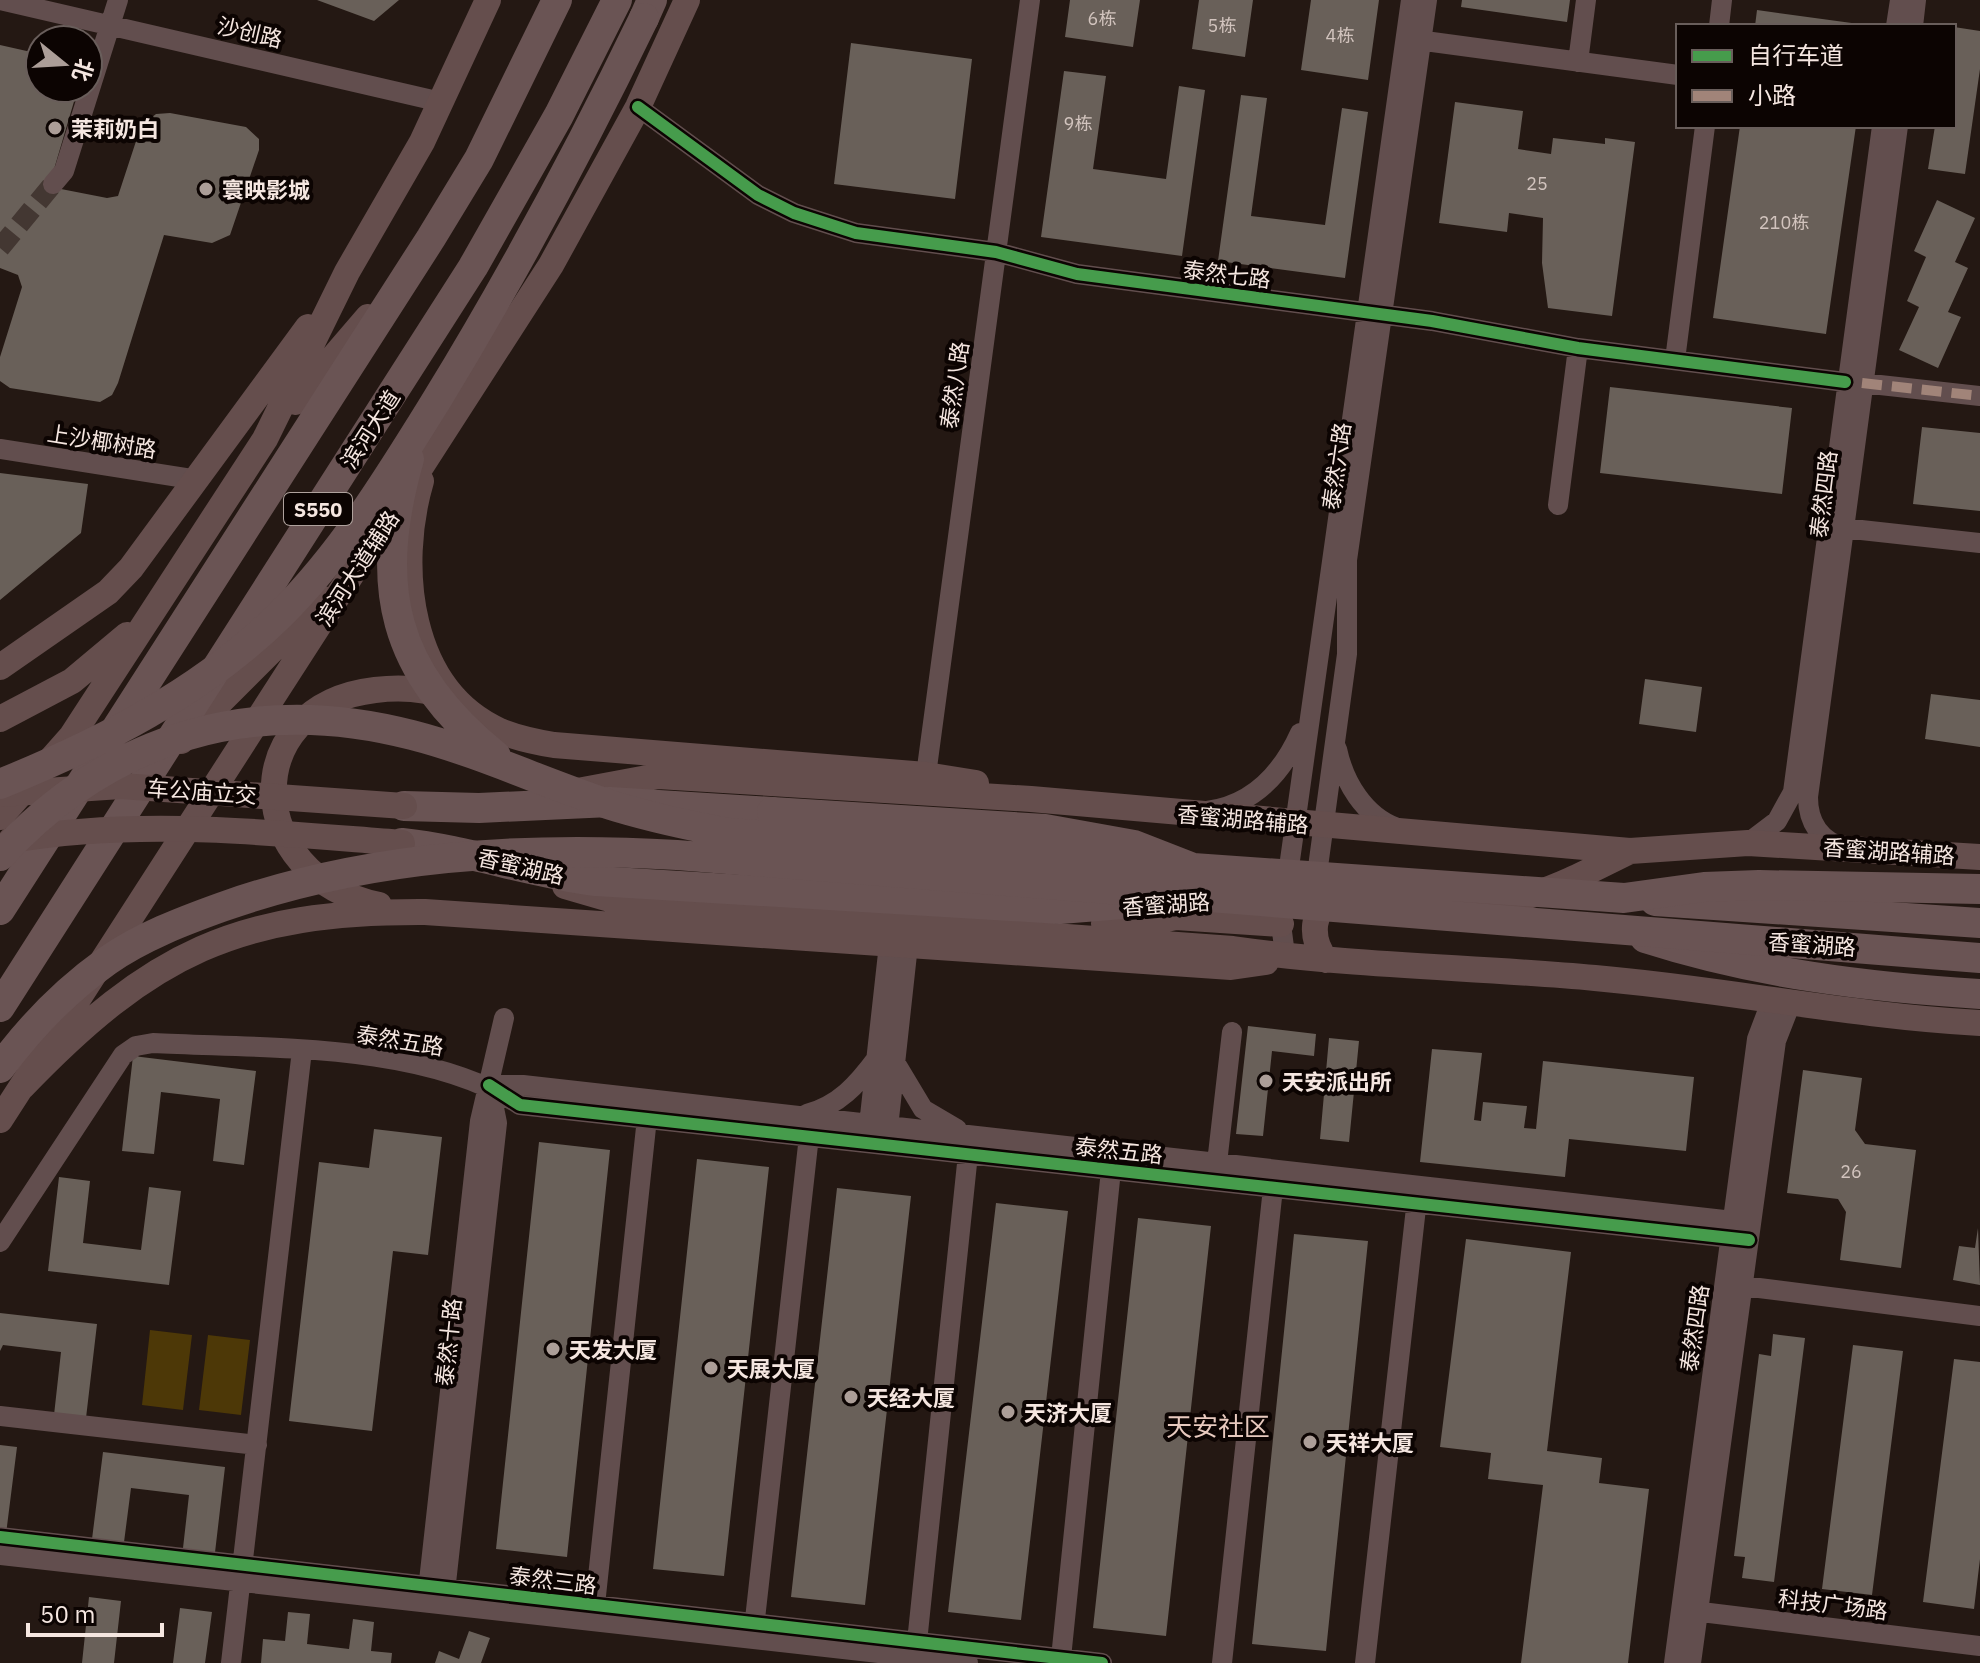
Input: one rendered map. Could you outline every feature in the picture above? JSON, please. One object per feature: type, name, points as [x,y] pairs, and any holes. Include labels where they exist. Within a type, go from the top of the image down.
[{"type":"highway","points":[[532,0],[539,39]]},
{"type":"highway","name":"S550","points":[[0,910],[431,238],[479,159],[557,0]]},
{"type":"highway","name":"滨河大道","points":[[0,1007],[473,267],[559,115],[617,0]]},
{"type":"highway","points":[[0,784],[90,744],[153,710],[240,650],[277,617],[338,549],[423,422],[557,192],[648,9]]},
{"type":"highway","points":[[423,422],[400,490],[393,530],[390,561],[394,612],[408,655],[437,700],[477,741],[514,769]]},
{"type":"highway","points":[[0,856],[49,807],[123,760],[181,736],[247,722],[309,718],[374,726],[427,739],[615,806],[729,833],[1192,883]]},
{"type":"highway","name":"香蜜湖路","points":[[404,806],[509,807],[610,802],[1045,829],[1134,845],[1192,883],[1621,930],[1980,958]]},
{"type":"highway","name":"香蜜湖路","points":[[402,843],[459,852],[517,868],[596,881],[1086,910],[1192,883],[1624,898],[1980,923]]},
{"type":"highway","points":[[11,1077],[27,1032],[66,994],[108,960],[153,935],[255,895],[395,863],[534,851],[606,850],[1192,883]]},
{"type":"highway","points":[[1624,898],[1704,887],[1759,885],[1980,889]]},
{"type":"highway","points":[[1621,930],[1696,954],[1787,974],[1980,994]]},
{"type":"main road","name":"滨河大道辅路","points":[[0,1120],[11,1077],[361,561],[551,265],[638,107],[687,0]]},
{"type":"main road","points":[[265,439],[347,272],[441,102],[488,1]]},
{"type":"main road","points":[[0,817],[71,737],[265,439],[431,238]]},
{"type":"main road","points":[[0,667],[108,592],[131,568],[347,272]]},
{"type":"main road","points":[[196,544],[220,446]]},
{"type":"main road","points":[[427,458],[413,514],[409,580],[425,649],[458,701]]},
{"type":"main road","points":[[151,772],[361,561]]},
{"type":"main road","points":[[0,719],[72,681],[151,613]]},
{"type":"main road","points":[[425,912],[359,901],[311,875],[283,840],[277,816],[277,776],[289,740],[302,721],[344,697],[378,689],[416,688],[458,701],[499,730],[554,745],[926,775],[959,780],[1031,799]]},
{"type":"main road","name":"香蜜湖路辅路","points":[[509,807],[616,781],[658,776],[1031,799],[1182,815],[1630,851],[1748,843],[1980,857]]},
{"type":"main road","name":"车公庙立交","points":[[0,794],[136,787],[404,806]]},
{"type":"main road","name":"车公庙立交","points":[[0,841],[86,830],[175,827],[402,843]]},
{"type":"main road","points":[[1946,854],[1980,849]]},
{"type":"main road","points":[[1326,960],[1317,948],[1313,931],[1318,914],[1332,899],[1355,896],[1469,905],[1510,903],[1537,896],[1630,851]]},
{"type":"main road","points":[[517,868],[586,893],[656,907],[1233,949],[1292,958],[1595,978],[1780,1003],[1980,1023]]},
{"type":"main road","points":[[11,1077],[142,980],[235,933],[285,921],[342,913],[425,912],[1231,967],[1292,958]]},
{"type":"main road","points":[[1021,934],[1082,923],[1131,926],[1176,917],[1281,924]]},
{"type":"main road","points":[[1929,1020],[1980,1035]]},
{"type":"street","name":"沙创路","points":[[0,0],[441,102]]},
{"type":"street","points":[[53,184],[64,171],[118,0]]},
{"type":"street","name":"泰然八路","points":[[926,775],[1030,0]]},
{"type":"street","name":"泰然六路","points":[[1292,958],[1284,947],[1281,924],[1311,703],[1374,313],[1413,39],[1411,0]]},
{"type":"street","name":"泰然六路","points":[[1413,39],[1427,0]]},
{"type":"street","points":[[1578,62],[1586,0]]},
{"type":"street","points":[[1719,24],[1722,0]]},
{"type":"street","points":[[1896,24],[1900,0]]},
{"type":"street","points":[[1913,24],[1916,0]]},
{"type":"street","points":[[1413,39],[1676,75]]},
{"type":"street","name":"泰然七路","points":[[638,107],[758,195],[794,213],[856,233],[996,252],[1077,274],[1374,313],[1578,348],[1980,396]]},
{"type":"street","points":[[1675,360],[1705,128]]},
{"type":"street","name":"泰然四路","points":[[1849,849],[1834,844],[1820,834],[1808,809],[1843,528],[1854,382],[1882,128]]},
{"type":"street","name":"泰然四路","points":[[1748,843],[1777,821],[1793,792],[1854,382],[1898,128]]},
{"type":"street","name":"泰然六路","points":[[1281,924],[1302,913],[1313,896],[1347,654],[1347,560],[1374,313]]},
{"type":"street","points":[[1558,505],[1578,348]]},
{"type":"street","name":"上沙椰树路","points":[[0,449],[198,480]]},
{"type":"street","points":[[1843,528],[1980,543]]},
{"type":"street","name":"泰然六路","points":[[1182,815],[1218,809],[1252,795],[1272,779],[1289,757],[1311,703]]},
{"type":"street","points":[[1335,742],[1340,764],[1359,800],[1389,825],[1412,833]]},
{"type":"street","points":[[878,1134],[899,944]]},
{"type":"street","name":"泰然四路","points":[[1691,1663],[1690,1604],[1741,1230],[1757,1039],[1780,1003]]},
{"type":"street","name":"泰然十路","points":[[436,1595],[480,1121],[504,1018]]},
{"type":"street","points":[[1217,1163],[1232,1032]]},
{"type":"street","name":"泰然五路","points":[[0,1242],[130,1049],[153,1043],[302,1050],[435,1066],[489,1085],[520,1105],[809,1136],[878,1134]]},
{"type":"street","points":[[231,1663],[302,1050]]},
{"type":"street","points":[[801,1116],[821,1110],[843,1097],[886,1060]]},
{"type":"street","points":[[886,1060],[923,1109],[970,1144],[917,1642]]},
{"type":"street","name":"泰然五路","points":[[489,1085],[523,1085],[801,1116],[878,1134],[970,1144],[1217,1163],[1417,1194],[1741,1230]]},
{"type":"street","points":[[595,1605],[647,1118]]},
{"type":"street","points":[[754,1631],[809,1136]]},
{"type":"street","name":"泰然五路","points":[[970,1144],[1111,1170],[1273,1188],[1417,1194]]},
{"type":"street","points":[[1061,1658],[1111,1170]]},
{"type":"street","points":[[1222,1663],[1273,1188]]},
{"type":"street","points":[[1365,1663],[1417,1194]]},
{"type":"street","name":"泰然四路","points":[[1674,1663],[1690,1604],[1743,1286],[1741,1230]]},
{"type":"street","points":[[1743,1286],[1980,1316]]},
{"type":"street","points":[[0,1416],[257,1445]]},
{"type":"street","name":"泰然三路","points":[[0,1537],[242,1574]]},
{"type":"street","name":"泰然三路","points":[[0,1555],[242,1574],[754,1631],[917,1642],[1102,1663]]},
{"type":"street","name":"泰然三路","points":[[436,1595],[595,1605],[968,1663]]},
{"type":"street","name":"科技广场路","points":[[1690,1604],[1980,1633]]},
{"type":"street","name":"科技广场路","points":[[1690,1604],[1980,1646]]},
{"type":"shaded area","points":[[150,1330],[192,1335],[183,1410],[142,1405]]},
{"type":"shaded area","points":[[208,1335],[250,1340],[241,1415],[199,1410]]},
{"type":"building","points":[[317,0],[399,0],[374,21]]},
{"type":"building","points":[[1070,0],[1140,0],[1133,47],[1065,37]]},
{"type":"building","points":[[1199,0],[1253,0],[1245,57],[1192,49]]},
{"type":"building","points":[[1311,0],[1379,0],[1368,80],[1301,70]]},
{"type":"building","points":[[1462,0],[1570,0],[1567,22],[1461,7]]},
{"type":"building","points":[[1757,10],[1859,24],[1755,24]]},
{"type":"building","points":[[1956,27],[1980,31],[1980,69],[1965,174],[1928,169],[1935,128],[1956,128]]},
{"type":"building","points":[[851,43],[972,59],[955,199],[834,184]]},
{"type":"building","points":[[0,45],[24,50],[24,104],[73,104],[52,176],[61,189],[107,198],[118,196],[141,126],[156,114],[170,113],[246,127],[259,139],[259,150],[230,235],[212,243],[164,235],[118,383],[112,395],[100,402],[10,388],[0,381],[0,357],[22,287],[18,275],[0,268]]},
{"type":"building","points":[[1064,71],[1106,76],[1093,169],[1166,179],[1179,86],[1205,90],[1182,256],[1041,237]]},
{"type":"building","points":[[1241,95],[1267,98],[1251,216],[1325,225],[1342,108],[1368,112],[1345,278],[1218,261]]},
{"type":"building","points":[[1455,102],[1523,111],[1518,149],[1551,154],[1553,138],[1605,144],[1605,138],[1635,142],[1612,316],[1548,308],[1542,263],[1543,218],[1509,213],[1507,232],[1439,223]]},
{"type":"building","points":[[1740,128],[1856,128],[1826,334],[1713,318]]},
{"type":"building","points":[[1937,200],[1975,218],[1955,262],[1968,268],[1948,312],[1961,317],[1938,368],[1899,350],[1919,307],[1907,301],[1926,257],[1914,251]]},
{"type":"building","points":[[1610,387],[1792,408],[1782,494],[1600,473]]},
{"type":"building","points":[[1922,427],[1980,433],[1980,511],[1913,504]]},
{"type":"building","points":[[0,473],[88,484],[81,533],[0,600]]},
{"type":"building","points":[[1645,679],[1702,687],[1696,732],[1639,724]]},
{"type":"building","points":[[1931,694],[1980,700],[1980,747],[1925,739]]},
{"type":"building","points":[[1248,1026],[1316,1034],[1314,1056],[1272,1051],[1263,1136],[1236,1134]]},
{"type":"building","points":[[1329,1038],[1359,1041],[1349,1142],[1320,1139]]},
{"type":"building","points":[[1432,1049],[1482,1053],[1474,1120],[1481,1121],[1483,1102],[1527,1106],[1524,1128],[1536,1129],[1543,1061],[1694,1077],[1686,1151],[1569,1139],[1565,1177],[1420,1162]]},
{"type":"building","points":[[133,1056],[256,1071],[244,1165],[213,1161],[220,1099],[161,1092],[154,1154],[122,1151]]},
{"type":"building","points":[[1803,1070],[1862,1078],[1855,1130],[1865,1144],[1916,1150],[1901,1268],[1840,1260],[1846,1212],[1838,1199],[1787,1193]]},
{"type":"building","points":[[374,1129],[442,1137],[428,1255],[393,1251],[372,1431],[289,1421],[319,1162],[369,1168]]},
{"type":"building","name":"天发大厦","points":[[539,1142],[610,1150],[567,1557],[496,1549]]},
{"type":"building","name":"天展大厦","points":[[697,1159],[769,1167],[724,1576],[653,1569]]},
{"type":"building","points":[[59,1177],[90,1181],[83,1243],[141,1250],[149,1187],[181,1191],[169,1285],[48,1271]]},
{"type":"building","name":"天经大厦","points":[[837,1188],[911,1196],[865,1605],[791,1597]]},
{"type":"building","name":"天济大厦","points":[[996,1203],[1068,1211],[1021,1620],[948,1612]]},
{"type":"building","points":[[1138,1218],[1211,1226],[1166,1636],[1093,1628]]},
{"type":"building","points":[[1978,1228],[1980,1285],[1953,1280],[1959,1246],[1975,1248]]},
{"type":"building","name":"天祥大厦","points":[[1294,1234],[1368,1241],[1326,1651],[1252,1644]]},
{"type":"building","points":[[1466,1239],[1571,1252],[1547,1451],[1602,1458],[1599,1483],[1649,1489],[1628,1663],[1521,1663],[1543,1485],[1488,1479],[1491,1453],[1440,1447]]},
{"type":"building","points":[[0,1313],[97,1324],[86,1418],[54,1415],[61,1352],[3,1345],[0,1351]]},
{"type":"building","points":[[1773,1334],[1805,1338],[1774,1582],[1742,1578],[1745,1557],[1734,1556],[1759,1354],[1771,1356]]},
{"type":"building","points":[[1853,1345],[1903,1351],[1872,1595],[1822,1589]]},
{"type":"building","points":[[1954,1359],[1980,1362],[1980,1559],[1974,1609],[1923,1602]]},
{"type":"building","points":[[0,1445],[17,1447],[5,1542],[0,1541]]},
{"type":"building","points":[[103,1452],[225,1467],[214,1561],[182,1557],[189,1495],[131,1488],[123,1550],[91,1547]]},
{"type":"building","points":[[89,1597],[121,1601],[114,1663],[82,1663]]},
{"type":"building","points":[[180,1608],[212,1612],[205,1663],[173,1663]]},
{"type":"building","points":[[288,1612],[310,1614],[307,1644],[349,1649],[353,1619],[374,1622],[371,1651],[392,1653],[391,1663],[261,1663],[263,1639],[285,1641]]},
{"type":"building","points":[[469,1631],[490,1638],[481,1663],[435,1663],[439,1651],[459,1659]]},
{"type":"tunnel","points":[[0,248],[53,184]]},
{"type":"marked path","points":[[1862,383],[1980,396]]},
{"type":"cycle path","points":[[638,107],[758,195],[794,213],[856,233],[996,252],[1077,274],[1432,321],[1578,348],[1845,382]]},
{"type":"cycle path","points":[[489,1085],[520,1105],[1749,1240]]},
{"type":"cycle path","points":[[0,1537],[1102,1663]]},
{"type":"place","name":"茉莉奶白","points":[[55,128]]},
{"type":"place","name":"寰映影城","points":[[206,189]]},
{"type":"place","name":"天安派出所","points":[[1266,1081]]},
{"type":"place","name":"天发大厦","points":[[553,1349]]},
{"type":"place","name":"天展大厦","points":[[711,1368]]},
{"type":"place","name":"天经大厦","points":[[851,1397]]},
{"type":"place","name":"天济大厦","points":[[1008,1412]]},
{"type":"place","name":"天祥大厦","points":[[1310,1442]]},
{"type":"district","name":"天安社区","points":[[1218,1426]]}]
